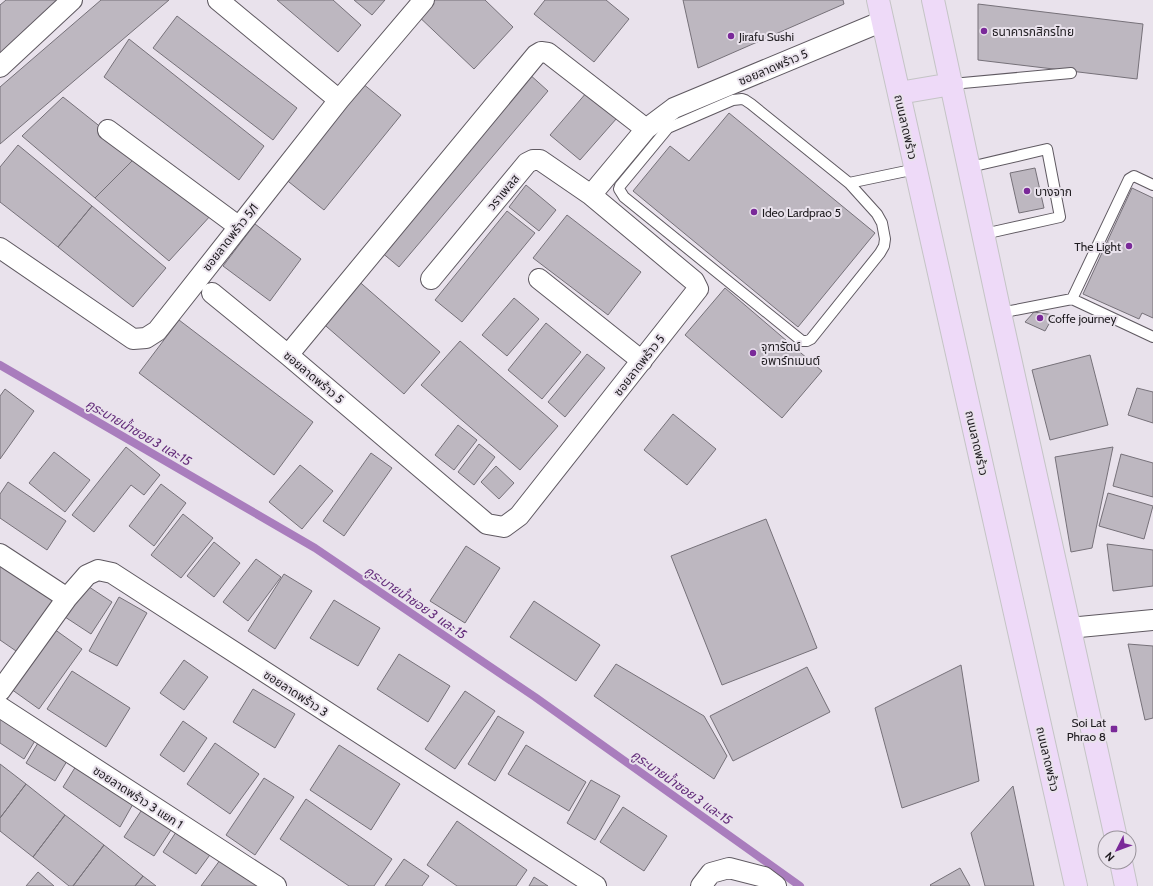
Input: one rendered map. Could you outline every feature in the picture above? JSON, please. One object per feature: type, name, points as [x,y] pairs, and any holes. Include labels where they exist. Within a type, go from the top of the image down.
[{"type":"main road","name":"ถนนลาดพร้าว","points":[[878,0],[1076,886]]},
{"type":"main road","points":[[933,0],[970,167],[1000,313],[1114,830]]},
{"type":"main road","points":[[899,93],[952,84]]},
{"type":"main road","points":[[1123,870],[1126,886]]},
{"type":"street","points":[[0,67],[72,0]]},
{"type":"street","points":[[218,0],[339,100]]},
{"type":"street","name":"ซอยลาดพร้าว 5/1","points":[[0,248],[132,339],[146,338],[157,331],[238,226],[339,100],[424,0]]},
{"type":"street","name":"ซอยลาดพร้าว 5","points":[[212,293],[288,355],[487,524],[504,527],[519,516],[698,289],[694,281],[590,195],[646,129],[674,108],[883,21]]},
{"type":"street","points":[[288,355],[536,55],[542,52],[548,53],[646,129]]},
{"type":"street","points":[[108,130],[238,226]]},
{"type":"street","name":"วราเพลส","points":[[431,279],[528,163],[533,160],[540,160],[590,195]]},
{"type":"street","points":[[539,279],[642,361]]},
{"type":"street","points":[[0,554],[67,598]]},
{"type":"street","name":"ซอยลาดพร้าว 3","points":[[0,691],[67,598],[87,575],[98,570],[112,573],[596,886]]},
{"type":"street","points":[[1070,628],[1153,620]]},
{"type":"street","name":"ซอยลาดพร้าว 3 แยก 1","points":[[0,707],[276,886]]},
{"type":"street","points":[[701,886],[711,873],[729,868],[764,877],[776,886]]},
{"type":"lane","points":[[952,84],[1071,73]]},
{"type":"lane","points":[[742,99],[751,104],[849,183],[877,214],[882,223],[885,239],[884,246],[811,339],[807,341],[802,341],[642,212],[624,197],[619,189],[668,128],[733,100],[742,99]]},
{"type":"lane","points":[[970,167],[1047,149],[1060,217],[984,234]]},
{"type":"lane","points":[[849,183],[916,169]]},
{"type":"lane","points":[[1072,299],[1128,179],[1134,176],[1153,185]]},
{"type":"lane","points":[[1000,313],[1072,299],[1153,337]]},
{"type":"building","points":[[6,0],[69,0],[0,59],[0,5]]},
{"type":"building","points":[[101,0],[169,0],[0,144],[0,87]]},
{"type":"building","points":[[277,0],[333,0],[361,25],[338,52]]},
{"type":"building","points":[[354,0],[385,0],[372,15]]},
{"type":"building","points":[[425,0],[485,0],[513,27],[474,69],[414,12]]},
{"type":"building","points":[[545,0],[606,0],[629,19],[594,62],[534,14]]},
{"type":"building","name":"Jirafu Sushi","points":[[683,0],[843,0],[844,4],[698,68]]},
{"type":"building","points":[[978,4],[1143,24],[1137,79],[978,60]]},
{"type":"building","points":[[177,16],[297,108],[273,140],[153,48]]},
{"type":"building","points":[[129,39],[264,146],[239,180],[104,77]]},
{"type":"building","points":[[528,73],[548,91],[399,267],[380,251]]},
{"type":"building","points":[[362,83],[401,115],[324,210],[284,178]]},
{"type":"building","points":[[587,92],[617,118],[580,160],[550,135]]},
{"type":"building","points":[[63,97],[137,156],[95,198],[22,136]]},
{"type":"building","name":"Ideo Lardprao 5","points":[[729,113],[875,233],[798,327],[633,191],[670,146],[689,161]]},
{"type":"building","points":[[18,145],[92,206],[58,247],[0,202],[0,167]]},
{"type":"building","points":[[137,156],[212,214],[169,261],[95,198]]},
{"type":"building","name":"บางจาก","points":[[1035,168],[1044,208],[1019,213],[1010,173]]},
{"type":"building","points":[[526,185],[556,210],[539,231],[509,207]]},
{"type":"building","name":"The Light","points":[[1132,188],[1153,198],[1153,318],[1142,313],[1139,319],[1083,294]]},
{"type":"building","points":[[92,206],[166,268],[133,307],[58,247]]},
{"type":"building","points":[[507,211],[535,233],[462,322],[435,300]]},
{"type":"building","points":[[567,215],[641,272],[608,315],[533,258]]},
{"type":"building","points":[[255,224],[301,259],[270,301],[223,266]]},
{"type":"building","points":[[355,278],[440,352],[404,394],[319,320]]},
{"type":"building","name":"จุฑารัตน์ อพาร์ทเมนต์","points":[[725,288],[822,371],[782,418],[685,335]]},
{"type":"building","points":[[514,298],[539,319],[507,356],[482,335]]},
{"type":"building","name":"Coffe journey","points":[[1034,312],[1054,315],[1045,331],[1025,322]]},
{"type":"building","points":[[179,320],[313,422],[274,475],[139,373]]},
{"type":"building","points":[[546,323],[581,352],[542,399],[508,370]]},
{"type":"building","points":[[460,341],[558,426],[520,470],[421,385]]},
{"type":"building","points":[[587,354],[605,368],[565,417],[548,402]]},
{"type":"building","points":[[1090,355],[1108,425],[1050,440],[1032,370]]},
{"type":"building","points":[[1137,388],[1153,392],[1153,423],[1128,415]]},
{"type":"building","points":[[5,389],[34,411],[0,459],[0,396]]},
{"type":"building","points":[[673,414],[716,449],[687,485],[644,450]]},
{"type":"building","points":[[458,425],[477,440],[454,470],[435,455]]},
{"type":"building","points":[[479,444],[495,457],[474,485],[458,472]]},
{"type":"building","points":[[126,447],[160,475],[144,495],[131,485],[94,532],[72,515]]},
{"type":"building","points":[[1113,447],[1092,548],[1071,552],[1055,457]]},
{"type":"building","points":[[54,452],[90,480],[65,512],[29,483]]},
{"type":"building","points":[[371,453],[392,468],[344,536],[323,521]]},
{"type":"building","points":[[1121,454],[1153,463],[1153,497],[1113,486]]},
{"type":"building","points":[[300,465],[333,491],[302,529],[269,502]]},
{"type":"building","points":[[496,466],[514,483],[499,499],[481,482]]},
{"type":"building","points":[[8,482],[66,521],[47,550],[0,518],[0,494]]},
{"type":"building","points":[[161,484],[186,503],[154,546],[129,526]]},
{"type":"building","points":[[1108,493],[1153,506],[1144,539],[1099,526]]},
{"type":"building","points":[[183,514],[213,538],[181,578],[151,555]]},
{"type":"building","points":[[766,519],[817,648],[722,685],[671,556]]},
{"type":"building","points":[[214,542],[240,563],[214,597],[187,576]]},
{"type":"building","points":[[1107,544],[1153,550],[1153,586],[1113,591]]},
{"type":"building","points":[[466,546],[500,568],[465,623],[430,601]]},
{"type":"building","points":[[256,559],[281,577],[248,621],[223,602]]},
{"type":"building","points":[[0,562],[55,598],[19,653],[0,640]]},
{"type":"building","points":[[284,574],[312,591],[275,649],[248,631]]},
{"type":"building","points":[[83,583],[112,602],[91,634],[62,615]]},
{"type":"building","points":[[119,597],[147,613],[117,666],[89,651]]},
{"type":"building","points":[[334,600],[380,628],[358,666],[310,638]]},
{"type":"building","points":[[534,601],[600,645],[576,681],[510,637]]},
{"type":"building","points":[[54,629],[82,649],[39,709],[11,689]]},
{"type":"building","points":[[1128,644],[1153,646],[1153,718],[1145,720]]},
{"type":"building","points":[[399,654],[450,686],[428,722],[377,689]]},
{"type":"building","points":[[184,660],[208,677],[184,710],[160,693]]},
{"type":"building","points":[[616,664],[704,716],[727,756],[714,779],[594,696]]},
{"type":"building","points":[[961,665],[979,781],[902,808],[875,708]]},
{"type":"building","points":[[807,667],[830,712],[733,761],[710,716]]},
{"type":"building","points":[[72,671],[130,708],[106,747],[47,709]]},
{"type":"building","points":[[253,689],[295,714],[275,748],[233,722]]},
{"type":"building","points":[[465,691],[495,711],[455,769],[425,749]]},
{"type":"building","points":[[0,716],[36,739],[24,759],[0,743]]},
{"type":"building","points":[[498,716],[524,732],[495,781],[468,764]]},
{"type":"building","points":[[183,721],[207,738],[184,772],[160,755]]},
{"type":"building","points":[[38,743],[67,761],[55,781],[26,763]]},
{"type":"building","points":[[215,743],[259,774],[230,814],[187,784]]},
{"type":"building","points":[[339,745],[400,784],[371,830],[310,790]]},
{"type":"building","points":[[526,745],[586,782],[569,811],[508,774]]},
{"type":"building","points":[[0,764],[26,784],[0,818]]},
{"type":"building","points":[[76,766],[133,804],[120,827],[63,787]]},
{"type":"building","points":[[264,778],[294,797],[255,855],[226,835]]},
{"type":"building","points":[[591,780],[620,796],[595,840],[567,823]]},
{"type":"building","points":[[26,784],[65,815],[33,857],[0,831],[0,818]]},
{"type":"building","points":[[1013,786],[1034,886],[985,886],[971,833]]},
{"type":"building","points":[[306,799],[392,859],[374,886],[349,886],[280,839]]},
{"type":"building","points":[[623,807],[667,836],[644,871],[600,842]]},
{"type":"building","points":[[143,808],[173,827],[154,856],[124,837]]},
{"type":"building","points":[[65,815],[104,845],[73,886],[69,886],[33,857]]},
{"type":"building","points":[[457,821],[527,870],[516,886],[457,886],[427,865]]},
{"type":"building","points":[[178,829],[212,852],[196,874],[163,852]]},
{"type":"building","points":[[104,845],[143,876],[135,886],[73,886]]},
{"type":"building","points":[[223,856],[263,886],[201,886]]},
{"type":"building","points":[[404,859],[429,876],[422,886],[385,886]]},
{"type":"building","points":[[960,868],[970,886],[930,885]]},
{"type":"building","points":[[38,872],[54,886],[26,886]]},
{"type":"building","points":[[143,876],[156,886],[135,886]]},
{"type":"building","points":[[534,877],[548,886],[529,886]]},
{"type":"waterway","name":"คูระบายน้ำซอย 3 และ 15","points":[[0,365],[315,548],[535,697],[800,886]]},
{"type":"place","name":"ธนาคารกสิกรไทย","points":[[984,31]]},
{"type":"place","name":"Jirafu Sushi","points":[[731,36]]},
{"type":"place","name":"บางจาก","points":[[1027,191]]},
{"type":"place","name":"Ideo Lardprao 5","points":[[754,212]]},
{"type":"place","name":"The Light","points":[[1129,246]]},
{"type":"place","name":"Coffe journey","points":[[1040,318]]},
{"type":"place","name":"จุฑารัตน์ อพาร์ทเมนต์","points":[[753,353]]},
{"type":"place","name":"Soi Lat Phrao 8","points":[[1114,729]]}]
